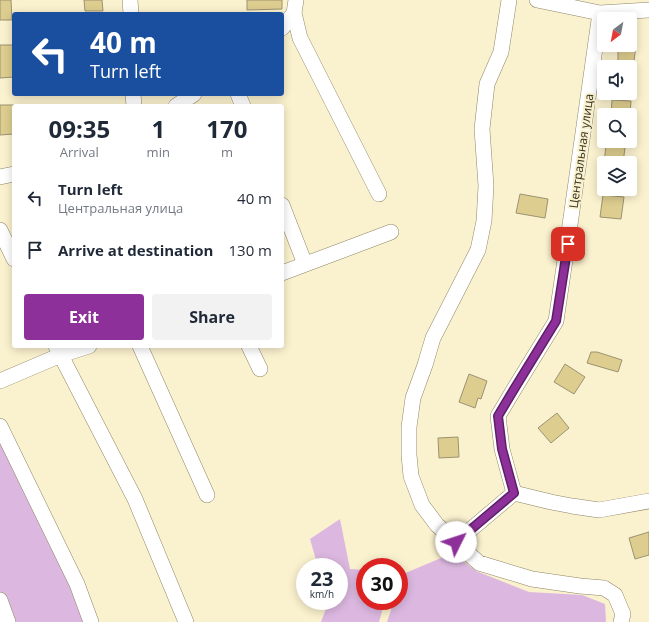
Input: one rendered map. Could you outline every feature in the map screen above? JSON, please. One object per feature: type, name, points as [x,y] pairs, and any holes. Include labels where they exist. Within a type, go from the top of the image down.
[{"type":"street","points":[[130,0],[131,12]]},
{"type":"street","points":[[509,0],[501,52],[486,84],[482,129],[486,186],[484,221],[478,250],[434,338],[413,398],[408,427],[409,455],[412,476],[422,505],[437,525],[479,563],[532,578],[580,586],[604,588],[615,595],[623,614],[621,622]]},
{"type":"street","points":[[537,0],[597,12]]},
{"type":"street","points":[[284,25],[295,6]]},
{"type":"street","points":[[295,6],[300,38],[379,194]]},
{"type":"street","points":[[616,12],[649,10]]},
{"type":"street","name":"Центральная улица","points":[[514,493],[502,449],[498,416],[556,321],[597,34]]},
{"type":"street","points":[[179,104],[191,96]]},
{"type":"street","points":[[0,177],[12,174]]},
{"type":"street","points":[[284,210],[305,264]]},
{"type":"street","points":[[0,230],[12,255]]},
{"type":"street","points":[[284,272],[391,232]]},
{"type":"street","points":[[0,381],[58,351],[77,348]]},
{"type":"street","points":[[141,348],[207,495]]},
{"type":"street","points":[[250,348],[260,369]]},
{"type":"street","points":[[58,351],[135,499],[186,622]]},
{"type":"street","points":[[0,426],[77,584],[90,622]]},
{"type":"street","points":[[456,542],[514,493],[558,504],[598,510],[649,501]]},
{"type":"street","points":[[1,604],[8,622]]},
{"type":"shaded area","points":[[0,426],[91,622],[0,622]]},
{"type":"shaded area","points":[[340,519],[348,558],[315,558],[310,539]]},
{"type":"shaded area","points":[[453,553],[476,571],[529,592],[582,595],[605,604],[606,622],[387,622],[391,610],[408,610],[408,572]]},
{"type":"shaded area","points":[[348,559],[350,569],[356,569],[356,610],[382,610],[379,622],[321,622],[326,610],[348,610]]},
{"type":"building","points":[[0,0],[11,0],[12,20],[0,20]]},
{"type":"building","points":[[84,0],[102,0],[103,11],[85,11]]},
{"type":"building","points":[[247,0],[282,0],[282,9],[247,10]]},
{"type":"building","points":[[0,45],[12,45],[12,77],[0,78]]},
{"type":"building","points":[[618,52],[635,52],[634,60],[618,60]]},
{"type":"building","points":[[612,100],[631,101],[630,108],[611,108]]},
{"type":"building","points":[[0,105],[12,105],[12,134],[0,135]]},
{"type":"building","points":[[606,148],[625,148],[624,156],[605,156]]},
{"type":"building","points":[[520,194],[548,199],[545,218],[516,213]]},
{"type":"building","points":[[603,196],[624,197],[621,219],[600,217]]},
{"type":"building","points":[[591,352],[597,352],[622,360],[618,372],[587,363]]},
{"type":"building","points":[[565,364],[585,377],[574,394],[554,382]]},
{"type":"building","points":[[469,374],[487,381],[481,399],[478,398],[475,408],[459,402]]},
{"type":"building","points":[[557,413],[569,428],[551,443],[538,428]]},
{"type":"building","points":[[458,437],[459,457],[439,458],[438,438]]},
{"type":"building","points":[[649,532],[649,555],[635,559],[629,538]]},
{"type":"route","points":[[456,542],[514,493],[502,449],[498,416],[556,321],[568,244]]}]
